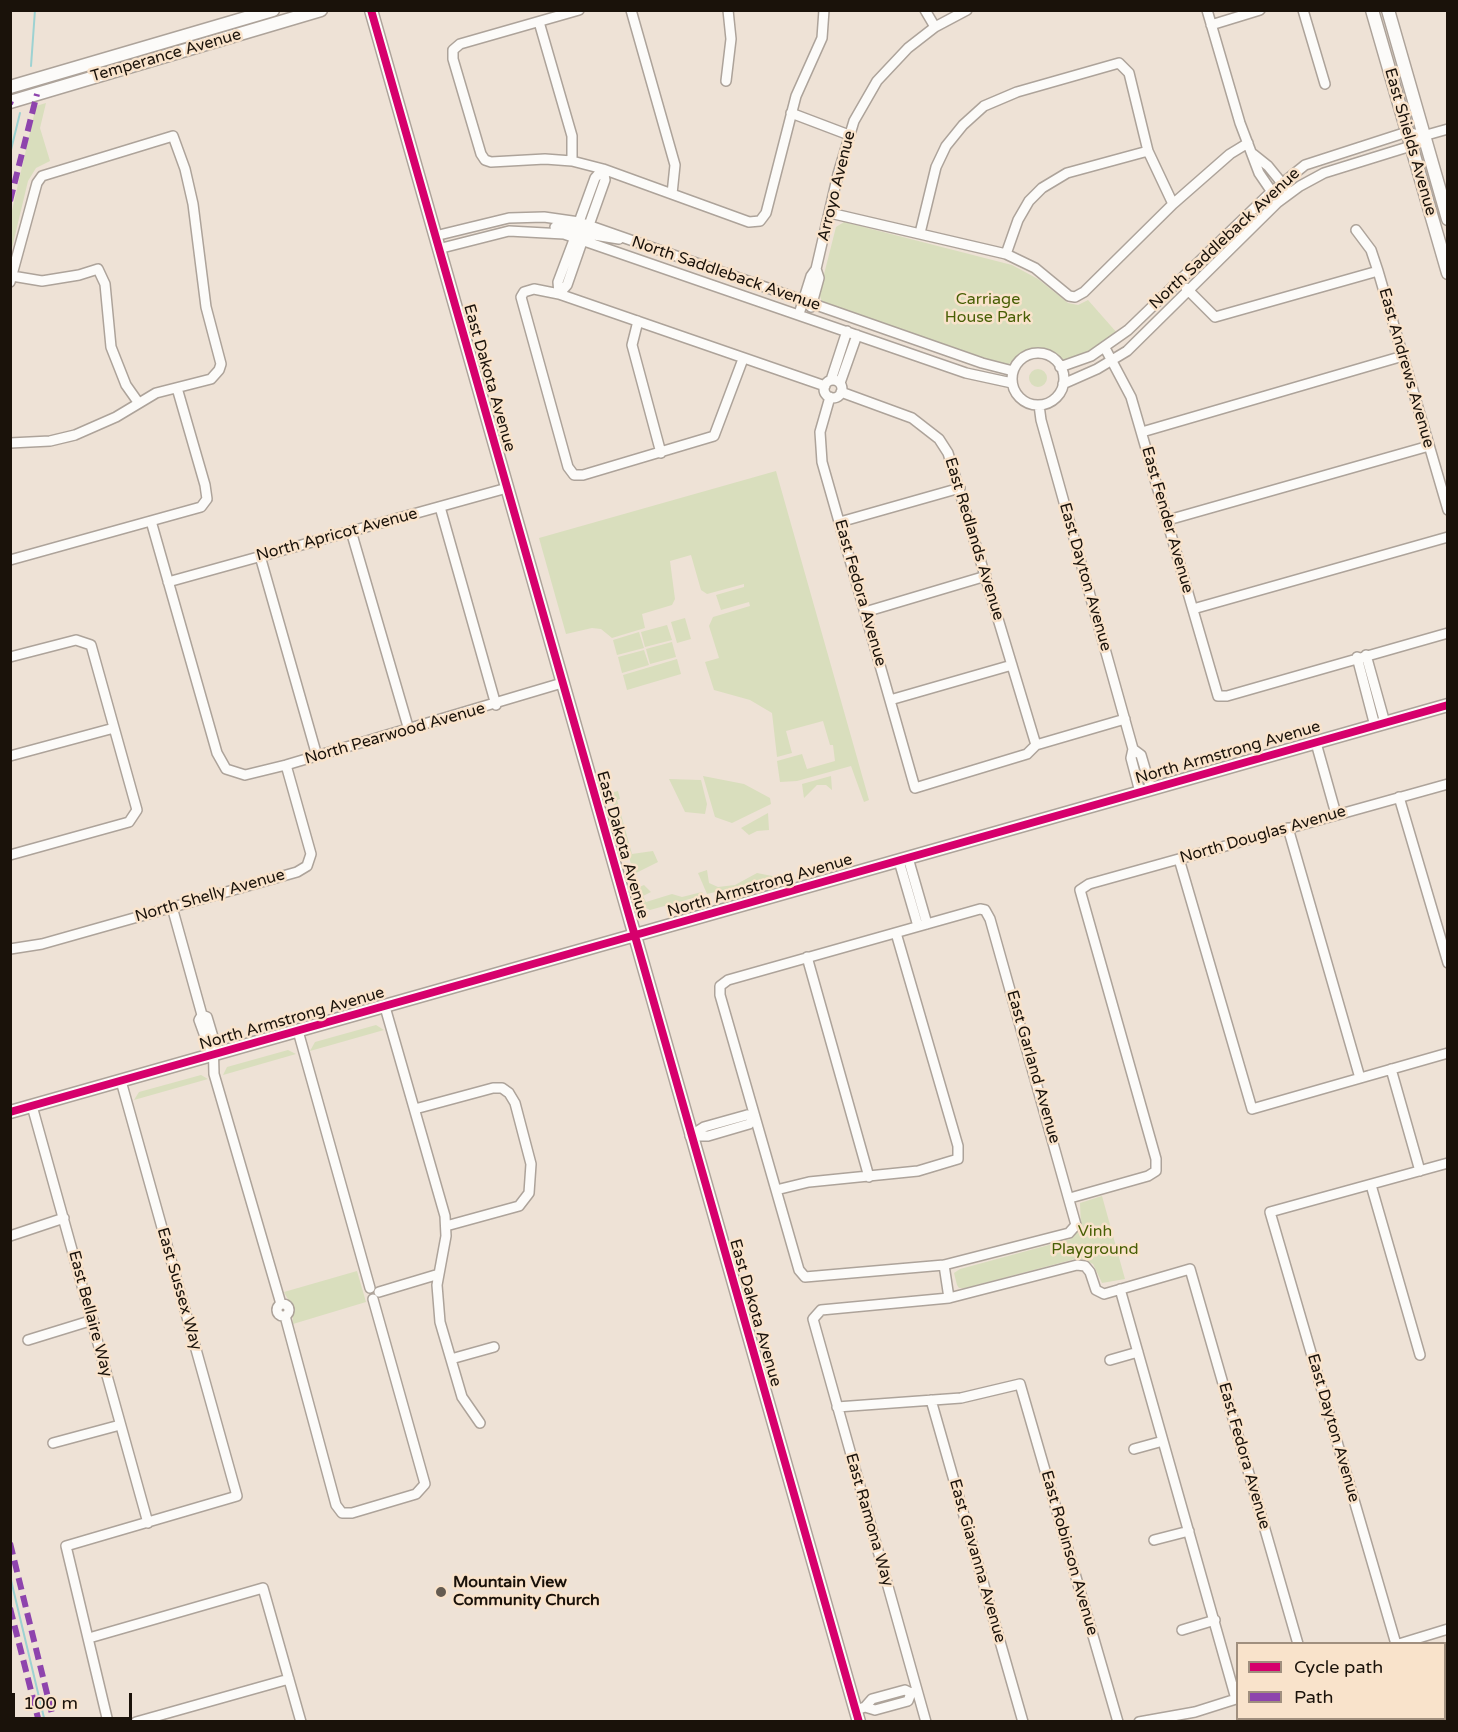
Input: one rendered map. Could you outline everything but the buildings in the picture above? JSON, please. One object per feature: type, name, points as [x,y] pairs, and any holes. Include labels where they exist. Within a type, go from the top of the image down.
[{"type":"street","name":"Temperance Avenue","points":[[10,87],[273,10]]},
{"type":"street","name":"Temperance Avenue","points":[[10,102],[321,10]]},
{"type":"street","name":"East Dakota Avenue","points":[[371,10],[690,1136],[860,1713]]},
{"type":"street","points":[[579,10],[460,44],[453,50],[456,69],[481,154],[485,160],[572,161],[603,169],[749,222],[760,221],[766,213],[791,113],[822,38],[824,10]]},
{"type":"street","points":[[631,10],[675,165],[672,194]]},
{"type":"street","points":[[726,81],[731,39],[728,10]]},
{"type":"street","points":[[925,10],[935,27]]},
{"type":"street","name":"Arroyo Avenue","points":[[803,316],[808,302],[811,276],[816,269],[849,135],[877,81],[908,48],[935,27],[967,10]]},
{"type":"street","points":[[1207,10],[1259,173],[1279,201]]},
{"type":"street","points":[[1211,25],[1260,10]]},
{"type":"street","points":[[1303,10],[1325,84]]},
{"type":"street","name":"East Shields Avenue","points":[[1372,10],[1448,273]]},
{"type":"street","name":"East Shields Avenue","points":[[1388,10],[1448,219]]},
{"type":"street","points":[[539,22],[572,136],[572,161]]},
{"type":"street","points":[[920,233],[936,167],[946,146],[963,125],[984,106],[1017,92],[1119,63],[1129,73],[1148,151],[1173,204]]},
{"type":"street","points":[[791,113],[849,135]]},
{"type":"street","points":[[1407,132],[1423,136],[1448,129]]},
{"type":"street","name":"North Saddleback Avenue","points":[[1060,367],[1082,361],[1105,348],[1180,282],[1271,192],[1305,165],[1407,132]]},
{"type":"street","points":[[10,443],[50,441],[75,435],[117,417],[156,393],[211,379],[221,364],[206,307],[193,204],[185,169],[173,136],[42,176],[37,183],[11,279],[42,280],[79,275],[98,269],[105,284],[111,347],[126,385],[138,402]]},
{"type":"street","name":"North Saddleback Avenue","points":[[1063,384],[1112,361],[1127,351],[1279,201],[1290,193],[1324,173],[1411,146],[1423,136]]},
{"type":"street","points":[[830,213],[1006,254],[1035,268],[1069,296],[1075,297],[1084,292],[1173,204],[1230,154],[1248,143]]},
{"type":"street","points":[[1006,254],[1018,220],[1029,201],[1042,188],[1067,173],[1148,151]]},
{"type":"street","points":[[1252,154],[1268,166],[1290,193]]},
{"type":"street","points":[[542,231],[554,227],[575,228],[584,223],[605,180],[603,169]]},
{"type":"street","name":"North Saddleback Avenue","points":[[435,236],[509,218],[544,217],[584,223],[982,363],[1013,371]]},
{"type":"street","name":"East Andrews Avenue","points":[[1356,230],[1371,250],[1378,271],[1448,510]]},
{"type":"street","name":"North Saddleback Avenue","points":[[438,249],[509,231],[542,231],[579,238],[975,376],[1012,383]]},
{"type":"street","points":[[559,294],[558,282],[579,238],[588,234],[612,239],[623,237]]},
{"type":"street","points":[[1180,282],[1215,317],[1378,271]]},
{"type":"street","name":"East Redlands Avenue","points":[[661,453],[583,475],[574,475],[568,467],[522,303],[524,292],[534,289],[559,294],[743,359],[834,385],[897,411],[927,429],[948,453],[1036,745]]},
{"type":"street","points":[[638,321],[632,345],[661,453],[714,436],[743,359]]},
{"type":"street","points":[[834,385],[852,333]]},
{"type":"street","name":"East Fender Avenue","points":[[1105,348],[1131,397],[1218,696],[1227,696],[1361,656]]},
{"type":"street","points":[[1032,354],[1049,356],[1060,367],[1063,384],[1056,397],[1039,405],[1021,398],[1012,383],[1013,371],[1024,357],[1032,354]]},
{"type":"street","points":[[1142,432],[1403,356]]},
{"type":"street","name":"East Fedora Avenue","points":[[834,385],[825,392],[830,397],[820,432],[820,447],[915,788],[1027,754],[1036,745]]},
{"type":"street","points":[[10,560],[201,507],[207,499],[206,485],[177,388]]},
{"type":"street","name":"East Dayton Avenue","points":[[1039,405],[1041,420],[1133,749],[1141,755],[1145,790]]},
{"type":"street","points":[[1168,520],[1429,446]]},
{"type":"street","name":"North Apricot Avenue","points":[[168,582],[507,488]]},
{"type":"street","points":[[840,522],[960,488]]},
{"type":"street","points":[[440,507],[496,705]]},
{"type":"street","points":[[151,521],[168,582]]},
{"type":"street","points":[[351,531],[409,730]]},
{"type":"street","points":[[1193,609],[1448,537]]},
{"type":"street","points":[[260,556],[317,756]]},
{"type":"street","points":[[865,612],[986,576]]},
{"type":"street","name":"North Pearwood Avenue","points":[[168,582],[217,753],[226,769],[244,775],[496,705],[562,683]]},
{"type":"street","points":[[1380,725],[1361,656],[1448,633]]},
{"type":"street","points":[[10,657],[76,640],[91,645],[137,810],[136,815],[129,822],[10,855]]},
{"type":"street","points":[[890,700],[1012,665]]},
{"type":"street","name":"North Armstrong Avenue","points":[[10,1112],[1448,705]]},
{"type":"street","points":[[1036,745],[1125,719]]},
{"type":"street","points":[[10,756],[114,728]]},
{"type":"street","points":[[1316,743],[1336,814]]},
{"type":"street","name":"North Shelly Avenue","points":[[10,949],[42,944],[297,872],[307,866],[311,854],[286,765]]},
{"type":"street","name":"North Douglas Avenue","points":[[1070,1198],[1148,1176],[1156,1171],[1156,1160],[1080,890],[1089,884],[1448,783]]},
{"type":"street","points":[[1399,797],[1448,963]]},
{"type":"street","points":[[1288,828],[1360,1078]]},
{"type":"street","points":[[904,859],[922,925],[728,980],[720,986],[720,995],[799,1270],[805,1277],[944,1265],[950,1298],[1077,1265],[1085,1266],[1090,1272],[1096,1290],[1104,1294],[1120,1289],[1236,1699],[1230,1703],[1195,1712],[1139,1722]]},
{"type":"street","points":[[1179,859],[1252,1109],[1448,1053]]},
{"type":"street","points":[[172,907],[202,1015],[199,1020],[212,1056],[214,1074],[281,1304],[289,1308],[285,1316],[336,1505],[342,1513],[352,1513],[416,1494],[423,1489],[424,1479],[374,1293],[298,1031]]},
{"type":"street","name":"East Garland Avenue","points":[[922,925],[975,910],[985,910],[994,930],[1076,1225],[1069,1233],[944,1265]]},
{"type":"street","points":[[776,1190],[808,1182],[918,1170],[958,1159],[958,1146],[896,933]]},
{"type":"street","points":[[807,957],[869,1177]]},
{"type":"street","points":[[386,1007],[446,1226],[439,1274],[438,1308],[462,1397],[480,1423]]},
{"type":"street","points":[[1391,1069],[1420,1171]]},
{"type":"street","name":"East Sussex Way","points":[[121,1081],[237,1496],[148,1523]]},
{"type":"street","points":[[415,1109],[493,1088],[502,1088],[509,1093],[515,1103],[531,1164],[529,1193],[519,1206],[446,1226]]},
{"type":"street","name":"East Bellaire Way","points":[[32,1106],[148,1523]]},
{"type":"street","points":[[690,1136],[708,1136],[749,1124],[755,1118]]},
{"type":"street","points":[[1420,1355],[1371,1185],[1448,1163]]},
{"type":"street","name":"East Dayton Avenue","points":[[1371,1185],[1270,1212],[1396,1642]]},
{"type":"street","points":[[10,1236],[64,1218]]},
{"type":"street","name":"East Fedora Avenue","points":[[1120,1289],[1190,1269],[1297,1642]]},
{"type":"street","points":[[374,1293],[439,1274]]},
{"type":"street","name":"East Ramona Way","points":[[926,1722],[914,1693],[813,1319],[821,1310],[950,1298]]},
{"type":"street","points":[[28,1340],[93,1320]]},
{"type":"street","points":[[451,1359],[494,1347]]},
{"type":"street","points":[[1110,1360],[1138,1352]]},
{"type":"street","name":"East Robinson Avenue","points":[[931,1400],[961,1398],[1020,1384],[1118,1722]]},
{"type":"street","points":[[837,1407],[931,1400]]},
{"type":"street","name":"East Giavanna Avenue","points":[[931,1400],[1023,1722]]},
{"type":"street","points":[[53,1443],[120,1425]]},
{"type":"street","points":[[1134,1449],[1163,1441]]},
{"type":"street","points":[[108,1722],[66,1546],[148,1523]]},
{"type":"street","points":[[1154,1540],[1189,1531]]},
{"type":"street","points":[[89,1638],[264,1588],[301,1722]]},
{"type":"street","points":[[1182,1630],[1215,1620]]},
{"type":"street","points":[[1404,1642],[1448,1629]]},
{"type":"street","points":[[136,1722],[289,1678]]},
{"type":"street","points":[[860,1713],[908,1701],[914,1693]]},
{"type":"green space","points":[[46,103],[40,128],[50,161],[36,168],[28,181],[11,252],[11,215],[36,106]]},
{"type":"green space","name":"Carriage House Park","points":[[844,222],[1012,265],[1038,279],[1068,303],[1078,305],[1088,300],[1118,334],[1077,359],[1063,361],[1044,349],[1031,349],[1022,352],[1008,365],[987,361],[823,304],[819,294],[836,227]]},
{"type":"green space","points":[[1034,369],[1042,369],[1047,374],[1045,385],[1034,387],[1029,382],[1029,374]]},
{"type":"green space","points":[[776,471],[869,800],[864,802],[851,766],[797,781],[780,782],[777,761],[802,754],[807,769],[835,761],[833,745],[830,745],[823,721],[786,731],[792,753],[777,757],[772,713],[750,700],[714,690],[705,662],[719,658],[709,626],[713,617],[750,606],[749,602],[721,610],[716,595],[744,587],[744,584],[707,594],[701,590],[691,555],[670,561],[675,599],[672,605],[642,614],[645,628],[612,638],[601,629],[592,628],[566,634],[539,538]]},
{"type":"green space","points":[[685,618],[691,639],[677,643],[671,622]]},
{"type":"green space","points":[[667,625],[672,640],[645,647],[641,632]]},
{"type":"green space","points":[[639,632],[644,648],[617,655],[613,640]]},
{"type":"green space","points":[[672,642],[676,657],[650,664],[646,649]]},
{"type":"green space","points":[[644,650],[649,665],[622,673],[618,657]]},
{"type":"green space","points":[[677,659],[681,674],[627,690],[623,675]]},
{"type":"green space","points":[[703,776],[744,784],[770,798],[771,804],[732,823],[715,817]]},
{"type":"green space","points":[[831,776],[832,790],[826,785],[817,785],[804,798],[802,784]]},
{"type":"green space","points":[[669,779],[701,780],[707,804],[705,814],[685,812]]},
{"type":"green space","points":[[618,791],[620,799],[617,800],[632,854],[653,851],[658,862],[634,874],[610,793]]},
{"type":"green space","points":[[768,813],[769,830],[757,831],[749,835],[741,828]]},
{"type":"green space","points":[[707,870],[709,883],[718,887],[735,885],[757,873],[777,877],[707,894],[698,873]]},
{"type":"green space","points":[[644,885],[651,892],[643,896],[646,902],[672,894],[682,897],[702,892],[704,895],[650,910],[642,906],[637,888]]},
{"type":"green space","points":[[376,1025],[384,1030],[310,1051],[315,1042]]},
{"type":"green space","points":[[288,1050],[296,1054],[223,1075],[227,1067]]},
{"type":"green space","points":[[201,1075],[208,1079],[134,1100],[139,1092]]},
{"type":"green space","name":"Vinh Playground","points":[[1102,1196],[1125,1279],[1102,1283],[1093,1264],[1079,1258],[965,1288],[959,1288],[957,1285],[954,1273],[960,1269],[1071,1239],[1081,1227],[1080,1203]]},
{"type":"green space","points":[[357,1271],[366,1302],[293,1324],[292,1307],[284,1292]]},
{"type":"waterway","points":[[31,66],[35,10]]},
{"type":"waterway","points":[[10,154],[20,113]]},
{"type":"waterway","points":[[10,1576],[45,1722]]},
{"type":"marked path","points":[[10,201],[37,94]]},
{"type":"marked path","points":[[10,1543],[54,1722]]},
{"type":"marked path","points":[[10,1608],[39,1722]]},
{"type":"cycle path","points":[[371,10],[859,1722]]},
{"type":"cycle path","points":[[10,1112],[1448,705]]},
{"type":"place","name":"Mountain View Community Church","points":[[441,1592]]}]
